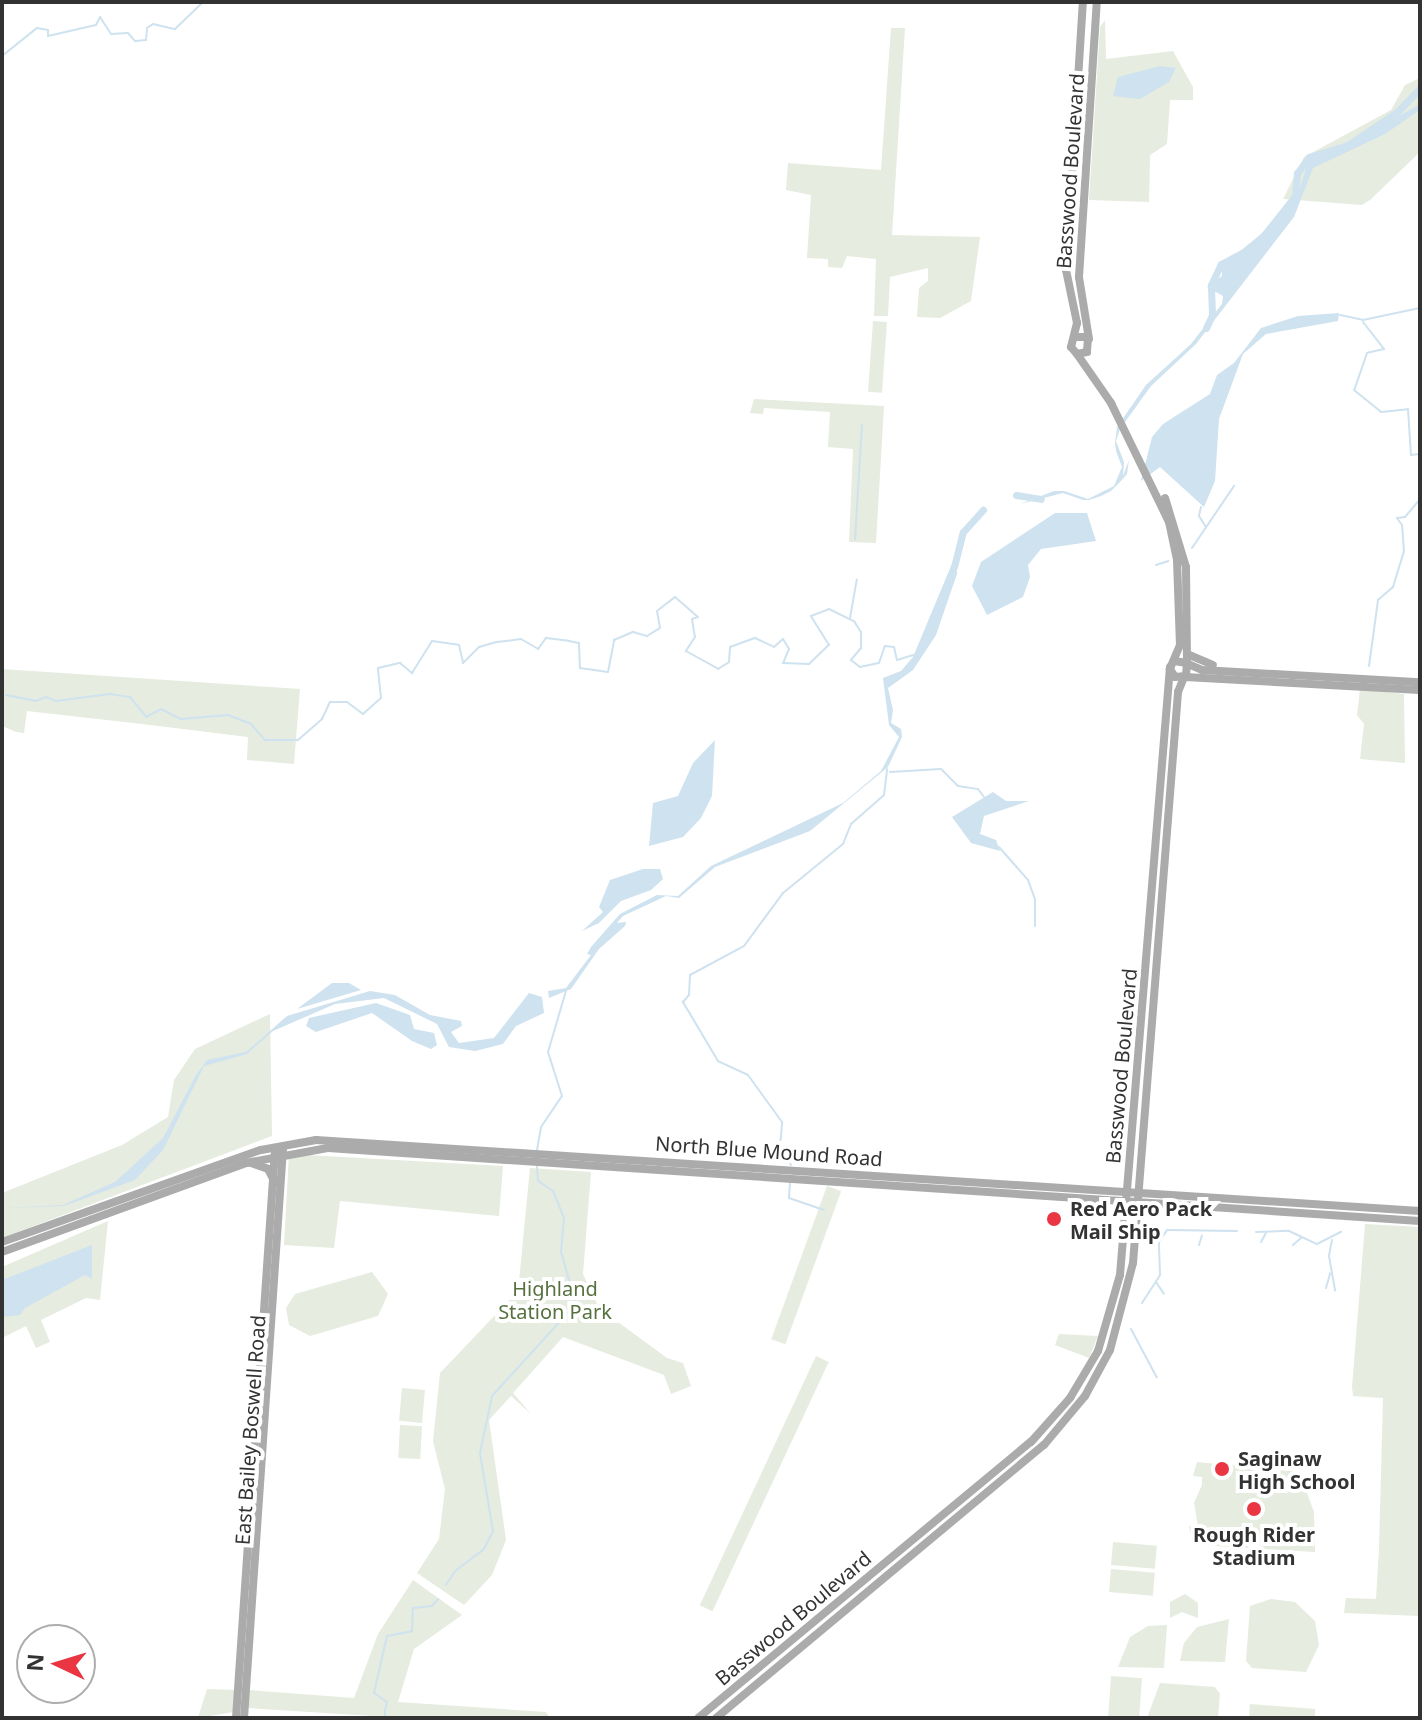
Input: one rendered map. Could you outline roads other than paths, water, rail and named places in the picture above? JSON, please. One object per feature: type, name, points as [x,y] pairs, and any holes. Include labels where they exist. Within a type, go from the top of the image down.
[{"type":"main road","name":"Basswood Boulevard","points":[[1083,2],[1066,263],[1077,325],[1071,347],[1117,409]]},
{"type":"main road","name":"Basswood Boulevard","points":[[716,1718],[1028,1459],[1071,1416],[1098,1375],[1121,1321],[1148,1105],[1178,689],[1185,677],[1188,660],[1183,550],[1157,486],[1091,363],[1079,277],[1097,2]]},
{"type":"main road","points":[[1072,160],[1086,161]]},
{"type":"main road","points":[[1074,337],[1090,344],[1077,354]]},
{"type":"main road","name":"Basswood Boulevard","points":[[698,1718],[1052,1421],[1084,1377],[1106,1329],[1119,1285],[1172,664],[1180,648],[1177,560],[1157,486]]},
{"type":"main road","points":[[1420,682],[1222,667],[1188,660],[1172,664],[1175,677],[1420,690]]},
{"type":"main road","points":[[1135,1084],[1138,1100],[1148,1105]]},
{"type":"main road","name":"North Blue Mound Road","points":[[127,1202],[279,1149],[341,1140],[477,1149],[528,1156]]},
{"type":"main road","name":"North Blue Mound Road","points":[[2,1252],[114,1206],[246,1163],[279,1149],[343,1148],[549,1157],[1126,1196],[1420,1211]]},
{"type":"main road","name":"East Bailey Boswell Road","points":[[261,1446],[272,1353],[268,1294],[279,1149]]},
{"type":"main road","name":"East Bailey Boswell Road","points":[[236,1718],[261,1446],[279,1149]]},
{"type":"main road","points":[[432,1153],[477,1149]]},
{"type":"main road","points":[[246,1163],[268,1169],[276,1193]]},
{"type":"main road","name":"North Blue Mound Road","points":[[1139,1196],[1244,1209],[1420,1221]]},
{"type":"main road","points":[[1244,1209],[1250,1204],[1298,1203]]},
{"type":"main road","name":"North Blue Mound Road","points":[[2,1242],[103,1211]]},
{"type":"main road","name":"East Bailey Boswell Road","points":[[244,1718],[259,1470]]},
{"type":"water","points":[[1160,66],[1176,68],[1169,82],[1140,99],[1113,96],[1118,77]]},
{"type":"water","points":[[1420,104],[1420,110],[1385,134],[1313,168],[1294,217],[1196,344],[1151,386],[1120,429],[1116,441],[1124,462],[1123,476],[1129,460],[1127,474],[1111,491],[1089,500],[1063,493],[1020,504],[1054,491],[1064,491],[1088,499],[1114,486],[1122,467],[1115,443],[1117,427],[1146,385],[1191,344],[1222,304],[1223,296],[1207,287],[1222,276],[1222,266],[1283,216],[1298,194],[1309,159],[1348,146]]},
{"type":"water","points":[[1339,313],[1338,321],[1266,334],[1243,354],[1219,419],[1215,481],[1204,507],[1160,467],[1141,481],[1152,437],[1163,424],[1210,394],[1217,375],[1234,363],[1261,328],[1298,316]]},
{"type":"water","points":[[1055,513],[1087,513],[1096,541],[1041,549],[1028,565],[1030,577],[1023,597],[987,615],[972,586],[981,562]]},
{"type":"water","points":[[956,554],[957,574],[936,635],[913,670],[888,688],[893,710],[891,723],[901,729],[902,737],[888,767],[810,831],[715,867],[679,898],[666,896],[623,916],[617,923],[626,922],[625,926],[599,949],[571,989],[549,998],[548,991],[566,988],[591,955],[587,954],[591,947],[620,914],[657,895],[678,896],[711,866],[843,803],[881,771],[899,737],[889,725],[883,678],[901,671],[913,657]]},
{"type":"water","points":[[715,740],[712,796],[701,818],[683,837],[649,846],[653,803],[678,796],[693,763]]},
{"type":"water","points":[[993,792],[1006,801],[1029,801],[984,816],[980,834],[996,840],[1000,851],[971,843],[952,817]]},
{"type":"water","points":[[643,869],[660,869],[663,879],[651,890],[621,901],[599,923],[582,931],[603,912],[599,907],[610,880]]},
{"type":"water","points":[[332,983],[349,983],[361,990],[297,1009]]},
{"type":"water","points":[[370,991],[395,995],[430,1015],[461,1021],[462,1026],[451,1032],[459,1043],[494,1038],[529,993],[542,997],[544,1013],[516,1026],[503,1044],[475,1051],[449,1047],[437,1024],[384,998],[335,1004],[273,1031],[247,1054],[204,1066],[163,1150],[135,1180],[64,1206],[2,1208],[63,1205],[115,1182],[163,1138],[207,1060],[246,1052],[287,1016]]},
{"type":"water","points":[[376,1003],[410,1015],[414,1029],[434,1033],[437,1045],[431,1049],[412,1041],[372,1013],[316,1032],[306,1026],[309,1018]]},
{"type":"water","points":[[92,1245],[92,1279],[85,1275],[25,1308],[20,1315],[2,1317],[2,1280]]},
{"type":"waterway","points":[[2,56],[37,28],[48,30],[48,36],[96,25],[100,17],[111,34],[128,33],[135,41],[146,40],[147,28],[153,24],[175,29],[203,2]]},
{"type":"waterway","points":[[1206,328],[1212,315],[1211,285],[1221,264],[1256,245],[1295,196],[1297,173],[1309,157],[1348,145],[1397,112],[1420,88]]},
{"type":"waterway","points":[[1340,315],[1363,320],[1420,308]]},
{"type":"waterway","points":[[1363,322],[1384,349],[1367,353],[1354,390],[1381,412],[1408,409],[1411,455],[1420,454]]},
{"type":"waterway","points":[[855,539],[862,425]]},
{"type":"waterway","points":[[1192,548],[1234,486]]},
{"type":"waterway","points":[[1016,495],[1041,499]]},
{"type":"waterway","points":[[1369,666],[1378,600],[1393,587],[1404,552],[1402,525],[1397,518],[1405,517],[1420,499]]},
{"type":"waterway","points":[[1201,507],[1199,516],[1206,527]]},
{"type":"waterway","points":[[954,567],[963,532],[983,510]]},
{"type":"waterway","points":[[1156,565],[1168,561]]},
{"type":"waterway","points":[[850,618],[857,580]]},
{"type":"waterway","points":[[6,695],[36,701],[46,697],[56,701],[110,694],[130,697],[146,717],[161,709],[181,719],[228,715],[251,724],[265,740],[298,740],[322,719],[330,702],[347,702],[363,714],[381,698],[378,668],[400,663],[412,673],[432,641],[459,645],[463,663],[479,647],[497,642],[521,639],[538,649],[546,638],[569,641],[579,643],[580,668],[608,672],[614,640],[633,632],[647,636],[660,628],[657,611],[675,597],[698,617],[692,619],[695,637],[686,651],[718,669],[729,662],[730,647],[755,638],[774,647],[783,639],[789,649],[783,663],[809,664],[829,645],[811,616],[829,609],[854,621],[861,632],[861,648],[851,660],[860,667],[879,663],[885,646],[894,647],[897,660],[913,655]]},
{"type":"waterway","points":[[791,1165],[780,1147],[782,1122],[748,1075],[718,1061],[683,1002],[689,995],[690,975],[744,946],[783,893],[843,844],[851,824],[884,795],[887,769]]},
{"type":"waterway","points":[[890,772],[941,769],[958,786],[978,789],[984,797]]},
{"type":"waterway","points":[[999,847],[1028,880],[1035,899],[1035,926]]},
{"type":"waterway","points":[[537,1150],[541,1127],[562,1096],[548,1052],[566,991]]},
{"type":"waterway","points":[[446,1585],[455,1571],[484,1549],[493,1531],[480,1453],[492,1396],[576,1304],[561,1252],[564,1218],[553,1191],[538,1181],[537,1166]]},
{"type":"waterway","points":[[790,1183],[789,1198],[824,1210]]},
{"type":"waterway","points":[[1142,1303],[1160,1275],[1159,1242],[1167,1230],[1237,1231]]},
{"type":"waterway","points":[[1256,1232],[1289,1231],[1317,1244],[1341,1232]]},
{"type":"waterway","points":[[1261,1242],[1266,1233]]},
{"type":"waterway","points":[[1199,1245],[1202,1235]]},
{"type":"waterway","points":[[1293,1245],[1301,1238]]},
{"type":"waterway","points":[[1332,1240],[1329,1256],[1335,1290]]},
{"type":"waterway","points":[[1326,1288],[1330,1274]]},
{"type":"waterway","points":[[1156,1282],[1164,1294]]},
{"type":"waterway","points":[[1131,1329],[1157,1378]]},
{"type":"waterway","points":[[386,1707],[387,1702],[374,1693],[387,1636],[412,1631],[413,1608],[432,1606],[438,1599]]},
{"type":"waterway","points":[[385,1709],[385,1718]]},
{"type":"place","name":"Red Aero Pack Mail Ship","points":[[1054,1219]]},
{"type":"place","name":"Saginaw High School","points":[[1222,1469]]},
{"type":"place","name":"Rough Rider Stadium","points":[[1254,1509]]},
{"type":"park label","name":"Highland Station Park","points":[[555,1300]]}]
